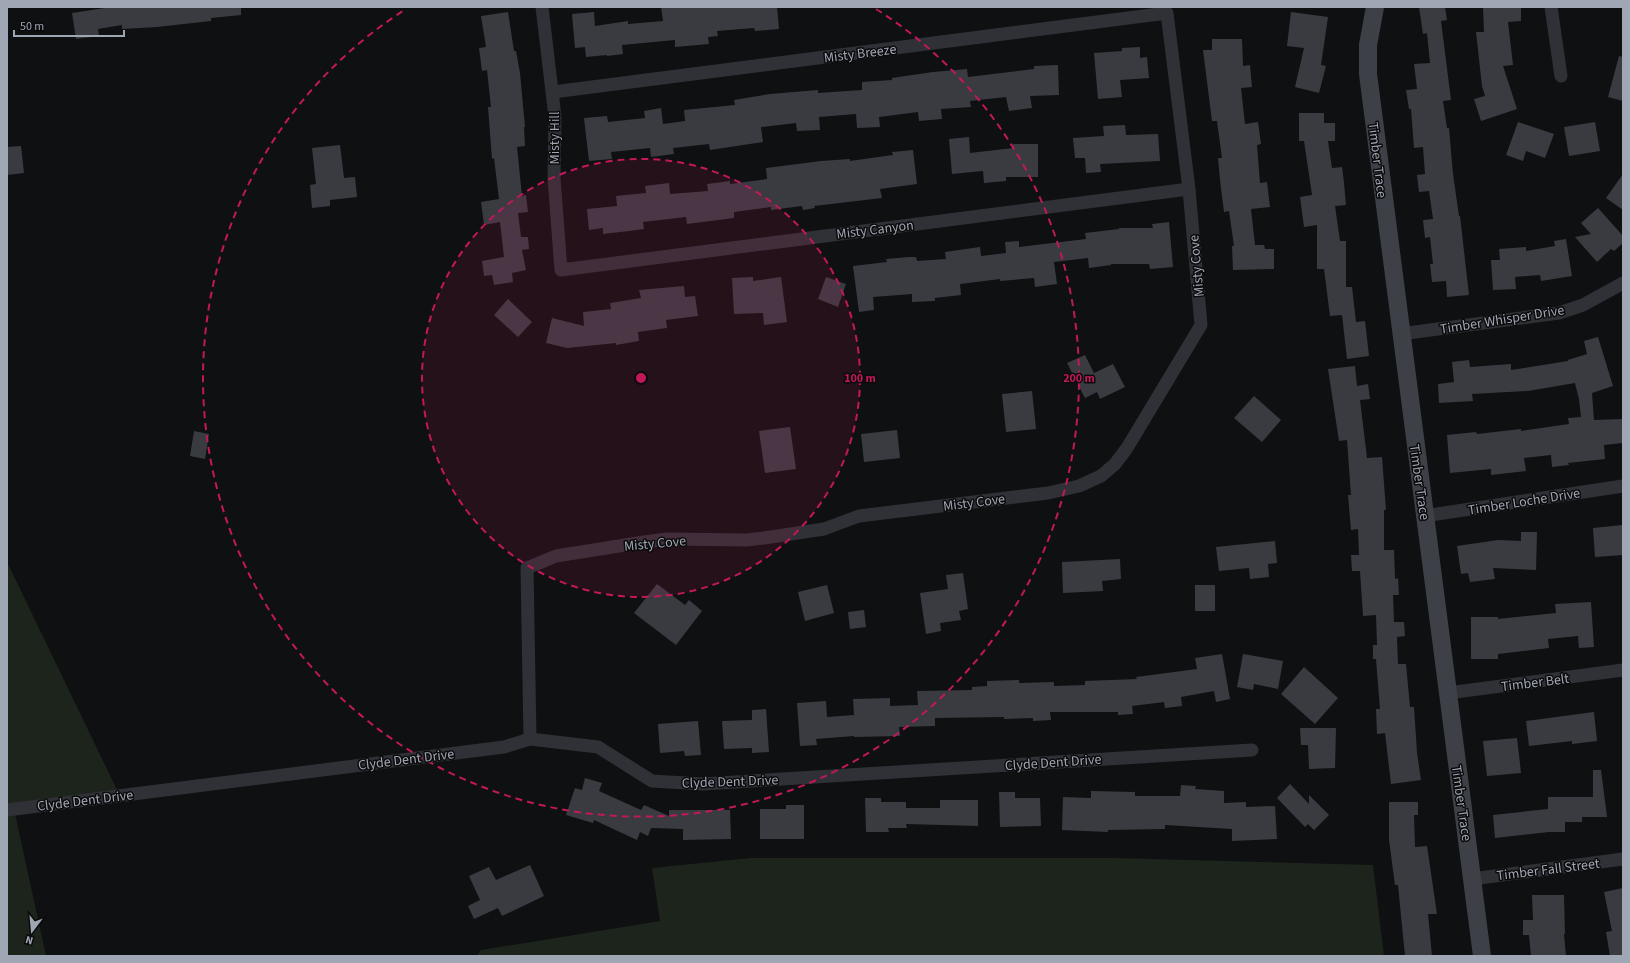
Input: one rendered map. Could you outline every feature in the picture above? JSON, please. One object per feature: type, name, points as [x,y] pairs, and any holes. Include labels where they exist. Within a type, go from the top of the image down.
[{"type":"street","name":"Misty Hill","points":[[542,7],[555,117],[554,178],[561,270]]},
{"type":"street","name":"Timber Trace","points":[[1374,7],[1368,45],[1368,74],[1400,334],[1482,956]]},
{"type":"street","points":[[1551,7],[1561,76]]},
{"type":"street","name":"Misty Breeze","points":[[553,92],[1167,13]]},
{"type":"street","name":"Misty Cove","points":[[530,739],[527,568],[556,556],[644,542],[667,539],[747,540],[764,538],[824,529],[859,516],[1048,494],[1079,486],[1101,476],[1115,464],[1130,444],[1201,325],[1189,189],[1167,13]]},
{"type":"street","name":"Misty Canyon","points":[[561,270],[1189,189]]},
{"type":"street","name":"Timber Whisper Drive","points":[[1400,334],[1559,313],[1583,305],[1623,283]]},
{"type":"street","name":"Timber Loche Drive","points":[[1424,516],[1623,486]]},
{"type":"street","name":"Timber Belt","points":[[1448,693],[1623,670]]},
{"type":"street","name":"Clyde Dent Drive","points":[[7,810],[504,747],[530,739],[598,747],[652,781],[703,784],[1252,750]]},
{"type":"street","name":"Timber Fall Street","points":[[1472,879],[1623,859]]},
{"type":"shaded area","points":[[7,562],[120,796],[14,809],[46,956],[7,956]]},
{"type":"shaded area","points":[[750,858],[1115,858],[1373,865],[1384,956],[477,956],[481,950],[660,921],[652,868]]},
{"type":"building","points":[[111,7],[241,7],[241,15],[211,18],[211,21],[157,27],[122,29],[122,25],[98,29],[99,36],[76,39],[72,13]]},
{"type":"building","points":[[661,7],[777,7],[779,29],[755,31],[754,28],[717,31],[718,36],[708,37],[709,44],[675,47],[675,40],[622,45],[623,54],[607,56],[586,57],[585,47],[575,48],[572,14],[594,12],[595,26],[628,21],[628,24],[663,21]]},
{"type":"building","points":[[1419,7],[1445,7],[1447,20],[1441,21],[1451,100],[1443,101],[1447,128],[1449,128],[1453,174],[1460,216],[1469,295],[1447,297],[1446,281],[1432,282],[1430,264],[1433,264],[1430,237],[1425,238],[1423,220],[1433,219],[1429,191],[1419,192],[1417,175],[1425,174],[1423,147],[1414,148],[1411,109],[1409,109],[1406,90],[1417,89],[1414,64],[1430,63],[1427,33],[1423,34]]},
{"type":"building","points":[[1483,7],[1521,7],[1521,21],[1508,22],[1513,65],[1503,66],[1517,109],[1481,121],[1474,99],[1485,96],[1482,86],[1476,32],[1484,32]]},
{"type":"building","points":[[508,12],[514,51],[516,51],[520,73],[525,127],[525,146],[517,147],[522,196],[526,195],[528,212],[518,213],[521,237],[528,237],[529,249],[522,250],[526,270],[512,273],[513,282],[494,285],[492,275],[484,276],[482,261],[504,257],[500,222],[484,225],[481,202],[499,199],[494,158],[492,159],[488,107],[491,107],[487,70],[482,71],[479,48],[486,47],[481,16]]},
{"type":"building","points":[[1291,12],[1328,17],[1321,65],[1326,66],[1319,93],[1295,87],[1304,48],[1287,46]]},
{"type":"building","points":[[1212,39],[1242,39],[1243,66],[1250,65],[1252,87],[1241,88],[1245,124],[1258,122],[1261,144],[1257,145],[1260,183],[1267,182],[1270,207],[1251,209],[1255,245],[1264,245],[1265,249],[1274,249],[1274,269],[1233,270],[1232,246],[1234,246],[1229,211],[1224,212],[1218,158],[1222,158],[1217,121],[1212,121],[1203,50],[1212,50]]},
{"type":"building","points":[[1140,47],[1140,58],[1147,57],[1149,78],[1120,80],[1122,97],[1098,99],[1094,53],[1122,51],[1122,48]]},
{"type":"building","points":[[1619,56],[1623,57],[1623,101],[1608,97]]},
{"type":"building","points":[[1058,65],[1059,95],[1030,96],[1032,108],[1009,111],[1006,97],[970,101],[971,107],[941,109],[942,119],[919,121],[918,112],[879,117],[880,127],[857,128],[856,114],[819,117],[820,130],[797,131],[796,123],[761,127],[763,142],[710,150],[709,144],[673,148],[674,154],[651,157],[650,148],[611,152],[612,159],[589,161],[584,118],[607,116],[608,122],[645,118],[644,111],[661,108],[663,124],[685,121],[684,110],[735,105],[734,100],[770,94],[818,90],[818,93],[862,90],[862,82],[892,80],[892,78],[933,72],[967,69],[968,77],[1034,69],[1034,66]]},
{"type":"building","points":[[1299,113],[1324,113],[1324,123],[1335,123],[1335,141],[1328,141],[1332,168],[1342,167],[1344,183],[1346,205],[1335,206],[1340,241],[1346,241],[1346,287],[1352,287],[1356,322],[1365,321],[1369,356],[1347,359],[1342,315],[1330,316],[1324,269],[1317,269],[1317,225],[1304,227],[1300,197],[1312,195],[1304,141],[1299,141]]},
{"type":"building","points":[[1518,122],[1554,134],[1545,158],[1526,151],[1523,161],[1506,155]]},
{"type":"building","points":[[1595,122],[1600,151],[1569,156],[1564,127]]},
{"type":"building","points":[[1125,125],[1126,135],[1158,134],[1160,161],[1100,164],[1101,172],[1086,173],[1085,158],[1075,158],[1073,138],[1104,136],[1103,126]]},
{"type":"building","points":[[969,137],[970,153],[1013,148],[1013,144],[1038,144],[1038,177],[1006,177],[1006,181],[984,183],[983,171],[952,174],[949,139]]},
{"type":"building","points":[[340,145],[344,178],[355,177],[357,197],[330,200],[330,206],[312,208],[310,185],[316,184],[312,148]]},
{"type":"building","points":[[21,146],[24,173],[7,175],[7,147]]},
{"type":"building","points":[[913,150],[917,184],[880,189],[882,198],[814,206],[815,208],[803,210],[802,206],[771,210],[771,207],[734,212],[734,218],[687,224],[686,217],[643,222],[644,229],[603,234],[603,228],[589,230],[587,209],[617,206],[616,196],[646,193],[645,186],[669,183],[670,194],[708,191],[707,184],[730,181],[730,184],[767,179],[766,168],[821,161],[850,159],[850,161],[893,155],[892,152]]},
{"type":"building","points":[[1623,174],[1623,210],[1606,198]]},
{"type":"building","points":[[1598,208],[1623,236],[1623,243],[1614,251],[1611,249],[1597,262],[1575,237],[1591,234],[1581,223]]},
{"type":"building","points":[[1169,222],[1173,267],[1150,269],[1149,264],[1111,264],[1089,268],[1088,258],[1054,262],[1057,284],[1035,287],[1034,278],[1000,281],[1000,279],[960,284],[961,295],[935,298],[935,301],[912,302],[912,294],[873,297],[874,310],[859,312],[853,266],[887,262],[886,259],[909,257],[916,257],[917,261],[946,259],[945,252],[980,247],[981,256],[1006,253],[1005,242],[1019,241],[1019,247],[1086,239],[1085,233],[1119,228],[1153,228],[1152,224]]},
{"type":"building","points":[[1566,239],[1572,276],[1541,281],[1540,275],[1515,277],[1516,289],[1493,290],[1491,260],[1500,260],[1499,249],[1526,247],[1526,251],[1555,246],[1554,241]]},
{"type":"building","points":[[753,277],[753,281],[781,277],[787,322],[764,325],[763,313],[734,314],[732,278]]},
{"type":"building","points":[[826,277],[846,284],[838,307],[818,299]]},
{"type":"building","points":[[684,286],[685,297],[695,296],[698,316],[666,320],[667,328],[638,332],[639,341],[616,345],[616,343],[567,348],[546,343],[552,318],[584,326],[583,312],[611,309],[610,303],[641,298],[639,290]]},
{"type":"building","points":[[508,299],[532,322],[518,337],[494,315]]},
{"type":"building","points":[[1598,337],[1613,386],[1592,393],[1594,420],[1623,419],[1623,443],[1604,445],[1605,459],[1568,463],[1569,465],[1552,467],[1551,455],[1524,458],[1526,471],[1491,475],[1491,469],[1450,473],[1447,435],[1476,432],[1477,434],[1521,429],[1521,431],[1569,424],[1568,418],[1581,417],[1575,383],[1528,391],[1472,394],[1473,401],[1439,403],[1438,384],[1454,382],[1452,362],[1469,360],[1470,367],[1511,364],[1511,370],[1568,361],[1587,354],[1584,341]]},
{"type":"building","points":[[1085,355],[1094,373],[1113,364],[1125,387],[1100,399],[1097,392],[1085,398],[1067,363]]},
{"type":"building","points":[[1355,366],[1357,386],[1368,384],[1370,399],[1360,400],[1367,458],[1382,457],[1386,510],[1384,510],[1384,550],[1394,550],[1395,579],[1398,578],[1399,595],[1393,595],[1394,622],[1404,622],[1405,636],[1397,637],[1398,664],[1406,664],[1410,707],[1414,707],[1417,753],[1421,780],[1391,784],[1385,733],[1377,734],[1376,709],[1380,709],[1376,659],[1373,659],[1373,645],[1377,645],[1376,615],[1363,616],[1360,571],[1352,571],[1351,555],[1359,555],[1358,529],[1351,530],[1348,495],[1351,495],[1347,440],[1339,441],[1328,369]]},
{"type":"building","points":[[1032,391],[1036,429],[1006,432],[1002,394]]},
{"type":"building","points":[[1254,396],[1281,420],[1262,442],[1234,418]]},
{"type":"building","points":[[790,427],[796,469],[765,473],[759,431]]},
{"type":"building","points":[[897,430],[900,458],[864,462],[861,434]]},
{"type":"building","points":[[194,431],[209,434],[205,459],[190,456]]},
{"type":"building","points":[[1622,525],[1623,555],[1595,557],[1593,528]]},
{"type":"building","points":[[1521,532],[1537,532],[1536,570],[1493,568],[1495,579],[1470,582],[1468,573],[1461,574],[1457,546],[1498,540],[1521,541]]},
{"type":"building","points":[[1275,541],[1277,563],[1268,564],[1269,577],[1250,579],[1249,568],[1219,571],[1216,547]]},
{"type":"building","points":[[1120,559],[1121,579],[1102,581],[1103,591],[1063,593],[1062,562]]},
{"type":"building","points":[[963,573],[968,609],[959,611],[961,620],[940,623],[941,631],[926,634],[920,593],[948,589],[946,575]]},
{"type":"building","points":[[657,584],[685,605],[689,600],[702,611],[676,645],[634,613]]},
{"type":"building","points":[[827,585],[834,613],[805,621],[798,592]]},
{"type":"building","points":[[1195,585],[1215,585],[1215,611],[1195,611]]},
{"type":"building","points":[[1591,602],[1594,647],[1579,648],[1578,636],[1548,639],[1549,648],[1498,654],[1498,659],[1471,659],[1471,617],[1498,617],[1498,619],[1556,613],[1555,604]]},
{"type":"building","points":[[864,610],[866,627],[850,629],[848,612]]},
{"type":"building","points":[[1222,654],[1230,699],[1216,702],[1214,691],[1181,697],[1182,706],[1165,708],[1164,702],[1132,706],[1133,714],[1118,715],[1118,712],[1050,712],[1051,720],[1033,721],[1033,718],[1004,719],[1004,717],[935,718],[935,726],[899,727],[900,736],[854,736],[816,739],[817,745],[800,746],[797,703],[826,701],[827,717],[854,715],[853,699],[890,698],[890,706],[918,705],[917,691],[972,690],[972,687],[987,686],[987,681],[1019,680],[1019,683],[1054,682],[1054,686],[1085,685],[1085,681],[1137,679],[1136,677],[1197,669],[1195,658]]},
{"type":"building","points":[[1243,654],[1283,661],[1278,689],[1254,684],[1253,690],[1237,687]]},
{"type":"building","points":[[1304,667],[1338,698],[1315,724],[1281,694]]},
{"type":"building","points":[[766,709],[769,752],[752,753],[752,748],[724,749],[722,721],[752,720],[752,710]]},
{"type":"building","points":[[1594,712],[1597,741],[1572,744],[1572,741],[1529,746],[1526,721]]},
{"type":"building","points":[[698,721],[701,755],[685,756],[684,751],[660,753],[658,724]]},
{"type":"building","points":[[1300,728],[1336,728],[1335,768],[1309,769],[1308,745],[1301,745]]},
{"type":"building","points":[[1517,738],[1521,773],[1487,776],[1483,741]]},
{"type":"building","points":[[1593,770],[1601,770],[1607,817],[1582,817],[1582,822],[1565,822],[1565,832],[1549,832],[1495,838],[1493,815],[1548,809],[1548,797],[1593,797]]},
{"type":"building","points":[[585,778],[602,783],[599,791],[641,810],[644,805],[669,816],[669,810],[730,810],[731,839],[683,840],[683,829],[651,828],[648,836],[640,832],[637,840],[594,820],[593,823],[566,815],[575,788],[582,790]]},
{"type":"building","points":[[1290,784],[1309,804],[1309,795],[1329,815],[1314,830],[1308,824],[1305,827],[1277,798]]},
{"type":"building","points":[[1181,785],[1196,786],[1195,789],[1224,791],[1224,803],[1246,802],[1246,807],[1275,806],[1277,839],[1232,841],[1232,829],[1165,825],[1165,829],[1108,830],[1108,832],[1062,830],[1063,797],[1091,798],[1091,791],[1135,792],[1135,796],[1180,796]]},
{"type":"building","points":[[999,792],[1015,792],[1015,798],[1040,798],[1041,826],[1000,827]]},
{"type":"building","points":[[865,798],[881,798],[881,802],[906,802],[906,808],[940,808],[940,800],[978,800],[978,826],[906,824],[907,828],[888,828],[889,832],[866,832]]},
{"type":"building","points":[[1389,802],[1418,802],[1418,815],[1414,815],[1415,847],[1427,846],[1437,914],[1428,914],[1432,956],[1405,956],[1398,885],[1395,885],[1389,840]]},
{"type":"building","points":[[786,805],[804,805],[804,839],[760,839],[760,809],[786,809]]},
{"type":"building","points":[[530,865],[544,896],[502,916],[498,908],[474,919],[468,906],[480,900],[469,876],[489,867],[496,880]]},
{"type":"building","points":[[1623,888],[1623,956],[1610,956],[1606,932],[1612,931],[1604,892]]},
{"type":"building","points":[[1532,895],[1564,895],[1564,934],[1566,956],[1531,956],[1529,935],[1523,935],[1523,920],[1533,920]]}]
